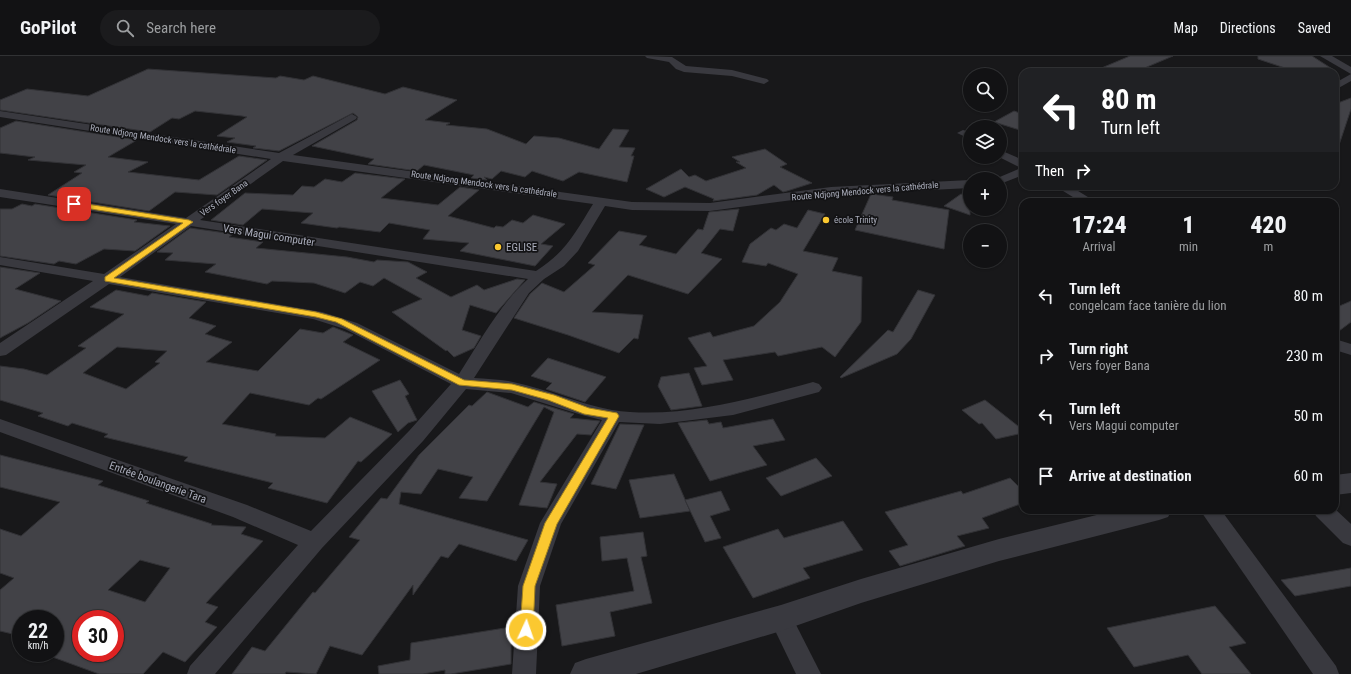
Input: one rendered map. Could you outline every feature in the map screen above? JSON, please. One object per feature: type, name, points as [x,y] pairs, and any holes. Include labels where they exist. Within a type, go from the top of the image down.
[{"type":"street","points":[[650,56],[672,60],[679,68],[732,73],[752,77],[764,82]]},
{"type":"street","points":[[1325,56],[1351,71]]},
{"type":"street","points":[[1339,84],[1351,77]]},
{"type":"street","name":"Route Ndjong Mendock vers la cathédrale","points":[[0,114],[281,158],[551,193],[601,202],[661,208],[710,207],[831,192],[963,184]]},
{"type":"street","name":"Vers foyer Bana","points":[[0,351],[108,279],[281,158],[352,117]]},
{"type":"street","points":[[1007,157],[1019,163]]},
{"type":"street","points":[[1007,177],[1019,173]]},
{"type":"street","points":[[1068,190],[1083,198]]},
{"type":"street","name":"Vers Magui computer","points":[[0,193],[539,276]]},
{"type":"street","points":[[200,674],[314,542],[416,436],[462,383],[494,331],[524,290],[539,276],[559,263],[573,248],[601,202]]},
{"type":"street","points":[[0,261],[316,315],[339,321],[462,383],[512,387],[551,398],[588,411],[614,416],[660,418],[733,409],[813,388]]},
{"type":"street","points":[[1339,346],[1351,350]]},
{"type":"street","points":[[524,674],[529,586],[551,523],[614,416]]},
{"type":"street","name":"Entrée boulangerie Tara","points":[[0,425],[240,512],[314,542]]},
{"type":"street","points":[[1339,484],[1351,483]]},
{"type":"street","points":[[586,674],[781,618],[861,591],[999,550],[1143,514]]},
{"type":"street","points":[[1213,514],[1327,674]]},
{"type":"street","points":[[1327,514],[1351,537]]},
{"type":"street","points":[[781,618],[810,674]]},
{"type":"building","points":[[1130,56],[1173,56],[1144,68],[1102,68]]},
{"type":"building","points":[[1258,56],[1312,56],[1331,68],[1285,68],[1258,59]]},
{"type":"building","points":[[148,69],[276,78],[280,76],[304,80],[313,76],[385,94],[403,87],[457,100],[425,120],[450,123],[446,125],[487,129],[526,144],[534,136],[559,138],[599,149],[613,129],[629,130],[619,147],[635,148],[631,156],[634,156],[627,182],[579,172],[563,181],[532,171],[525,177],[501,171],[492,179],[484,177],[487,180],[471,178],[474,175],[424,165],[417,171],[368,164],[374,159],[312,146],[357,120],[358,117],[353,113],[279,151],[253,148],[256,146],[227,142],[235,138],[217,136],[247,117],[242,116],[195,111],[179,119],[172,118],[150,132],[0,110],[0,100],[27,89],[88,96]]},
{"type":"building","points":[[1351,98],[1351,109],[1339,145],[1339,102]]},
{"type":"building","points":[[1014,111],[1019,113],[1019,130],[1007,126],[1007,120],[998,120]]},
{"type":"building","points":[[16,121],[137,140],[108,157],[148,162],[128,172],[199,180],[239,156],[267,160],[217,195],[175,192],[149,211],[48,195],[82,173],[74,172],[86,165],[28,160],[35,157],[0,153],[0,128]]},
{"type":"building","points":[[765,149],[787,164],[780,167],[812,183],[783,192],[774,185],[757,195],[713,201],[714,199],[685,187],[664,197],[646,189],[681,169],[689,177],[695,175],[706,181],[746,168],[736,162],[740,162],[732,157]]},
{"type":"building","points":[[355,173],[405,179],[381,198],[438,205],[460,187],[479,190],[448,216],[494,228],[496,226],[503,227],[512,220],[523,223],[533,215],[565,224],[541,244],[553,246],[535,266],[460,251],[469,243],[423,239],[430,230],[389,223],[380,232],[337,228],[301,223],[313,213],[262,209],[243,225],[211,220],[245,193],[293,195],[302,186],[314,187],[325,179],[342,182]]},
{"type":"building","points":[[871,194],[893,197],[892,200],[949,210],[944,249],[855,230]]},
{"type":"building","points":[[961,194],[963,195],[963,213],[944,206]]},
{"type":"building","points":[[22,204],[32,206],[35,204],[137,220],[134,222],[170,226],[135,251],[104,249],[76,264],[59,261],[54,264],[0,256],[0,209],[12,209]]},
{"type":"building","points":[[739,209],[733,231],[720,229],[701,253],[722,259],[688,294],[628,275],[592,312],[643,315],[638,339],[634,338],[619,353],[514,318],[530,294],[542,283],[564,292],[595,265],[588,263],[619,231],[647,236],[639,245],[676,254],[698,229],[703,230],[709,212]]},
{"type":"building","points":[[808,210],[825,214],[803,251],[838,258],[832,271],[862,277],[861,322],[835,357],[822,347],[778,356],[775,352],[723,360],[733,380],[702,385],[694,368],[707,366],[688,338],[710,332],[713,337],[754,326],[780,302],[798,274],[768,263],[766,266],[742,262],[750,244],[771,228],[776,230],[784,224],[797,228]]},
{"type":"building","points":[[190,228],[233,234],[229,237],[263,242],[256,248],[347,257],[374,262],[377,260],[408,262],[427,272],[416,278],[451,297],[477,285],[484,290],[517,279],[525,280],[496,313],[470,305],[462,330],[481,336],[474,348],[454,357],[447,350],[446,351],[392,312],[422,299],[384,278],[373,286],[360,282],[345,293],[314,283],[272,281],[267,284],[205,272],[216,264],[165,260],[173,253],[157,252]]},
{"type":"building","points":[[0,267],[40,273],[15,289],[61,301],[28,323],[0,338]]},
{"type":"building","points":[[116,290],[148,296],[152,293],[206,302],[189,318],[216,326],[205,334],[232,342],[206,362],[258,371],[300,329],[323,333],[333,327],[353,335],[343,342],[380,360],[321,399],[318,398],[309,405],[250,393],[222,424],[276,434],[275,436],[325,438],[350,417],[392,434],[361,462],[358,461],[327,503],[268,488],[273,483],[184,461],[188,457],[104,437],[108,434],[72,423],[68,426],[38,416],[43,413],[0,400],[0,366],[24,369],[47,375],[86,348],[78,346],[124,314],[90,307]],"holes":[[[117,347],[167,351],[155,362],[160,363],[126,389],[83,373]]]},
{"type":"building","points":[[918,290],[935,295],[911,339],[897,354],[841,378],[840,377],[888,330],[893,332]]},
{"type":"building","points":[[1351,301],[1351,322],[1339,331],[1339,306]]},
{"type":"building","points":[[548,358],[606,377],[585,402],[546,389],[552,383],[531,376]]},
{"type":"building","points":[[689,373],[702,406],[671,410],[658,386],[661,377]]},
{"type":"building","points":[[400,380],[409,394],[405,396],[417,420],[408,423],[398,432],[372,391]]},
{"type":"building","points":[[487,392],[528,407],[534,402],[574,414],[570,418],[600,421],[591,435],[577,434],[540,482],[557,484],[547,508],[519,505],[554,412],[544,407],[487,501],[459,498],[473,477],[438,469],[421,494],[401,492],[399,504],[528,540],[516,561],[459,544],[448,558],[441,556],[413,595],[413,585],[362,655],[330,646],[316,674],[286,672],[285,674],[232,674],[252,647],[265,651],[313,592],[315,593],[360,540],[349,537],[381,498],[387,499],[419,455],[469,405],[472,406]]},
{"type":"building","points":[[985,400],[1019,427],[1019,434],[996,439],[982,423],[979,424],[962,410]]},
{"type":"building","points":[[773,419],[785,440],[753,446],[767,465],[710,481],[678,423],[707,420],[709,424],[721,422],[723,428]]},
{"type":"building","points":[[620,424],[644,425],[616,489],[591,484]]},
{"type":"building","points":[[0,455],[103,481],[98,485],[149,501],[146,503],[212,524],[211,525],[246,527],[241,534],[263,541],[206,603],[218,607],[205,622],[217,627],[185,662],[163,652],[143,674],[99,674],[64,661],[64,610],[12,610],[12,634],[0,631],[0,590],[14,578],[0,573],[0,529],[21,536],[60,502],[0,487]],"holes":[[[140,560],[170,568],[145,602],[108,590]]]},
{"type":"building","points":[[816,458],[832,476],[781,496],[766,478]]},
{"type":"building","points":[[674,474],[690,511],[640,518],[629,480]]},
{"type":"building","points":[[1010,478],[1019,487],[1019,504],[982,518],[989,528],[957,536],[965,546],[900,566],[889,551],[908,545],[885,512],[961,491],[963,494]]},
{"type":"building","points":[[721,491],[730,510],[710,516],[721,538],[705,542],[685,500]]},
{"type":"building","points":[[843,521],[863,550],[803,568],[810,578],[753,598],[723,547],[778,529],[784,538]]},
{"type":"building","points":[[643,532],[647,556],[641,557],[652,603],[610,612],[615,636],[562,646],[556,605],[634,591],[627,558],[602,561],[600,537]]},
{"type":"building","points":[[1351,568],[1351,586],[1295,596],[1281,580]]},
{"type":"building","points":[[1215,606],[1246,643],[1229,647],[1251,674],[1202,674],[1188,655],[1134,667],[1107,628]]},
{"type":"building","points":[[511,627],[511,664],[451,674],[445,674],[445,670],[423,674],[379,674],[378,666],[410,660],[411,643]]},
{"type":"place","name":"école Trinity","points":[[826,220]]},
{"type":"place","name":"EGLISE","points":[[498,247]]},
{"type":"route","points":[[74,204],[189,222],[108,279],[316,315],[339,321],[462,383],[512,387],[551,398],[588,411],[614,416],[551,523],[529,586],[526,630]]}]
